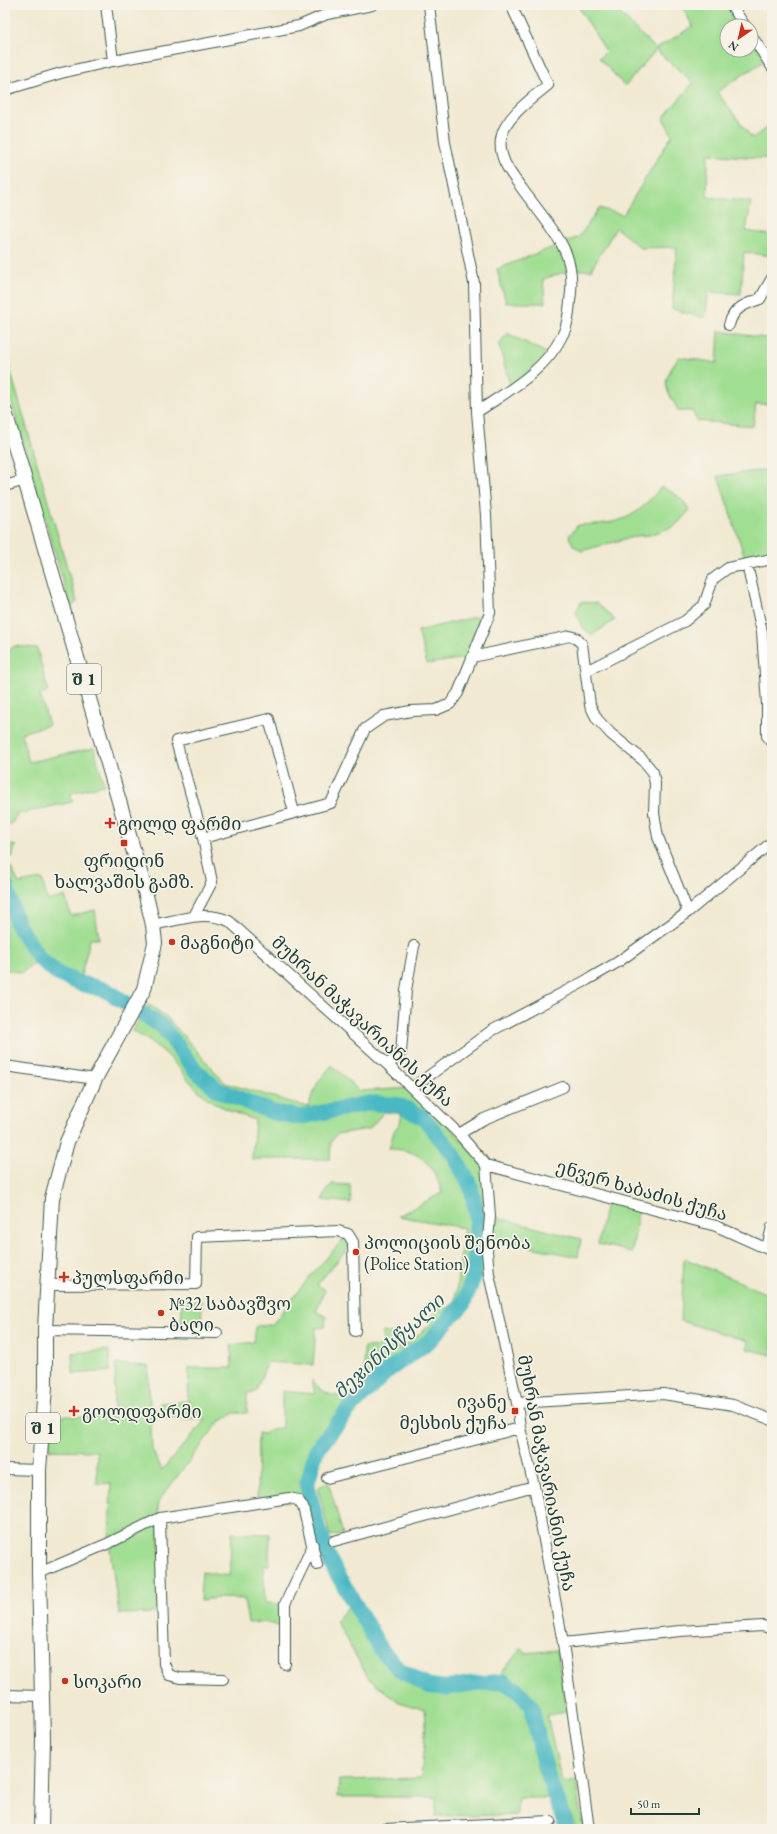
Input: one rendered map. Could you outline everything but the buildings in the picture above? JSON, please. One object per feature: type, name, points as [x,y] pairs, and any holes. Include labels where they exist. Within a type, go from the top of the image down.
[{"type":"highway","name":"შ 1","points":[[5,412],[143,883],[153,925],[155,944],[144,989],[95,1079],[67,1142],[52,1198],[44,1330],[45,1387],[40,1470],[39,1573],[43,1739],[41,1829]]},
{"type":"street","points":[[106,5],[113,61]]},
{"type":"street","points":[[5,90],[61,73],[113,61],[299,26],[327,10],[372,5]]},
{"type":"street","points":[[203,838],[331,803],[365,729],[384,716],[411,711],[436,710],[450,704],[458,693],[490,614],[486,514],[477,412],[474,283],[445,142],[429,5]]},
{"type":"street","points":[[477,412],[533,373],[550,355],[563,336],[572,290],[572,270],[562,245],[508,168],[500,151],[501,137],[509,122],[518,110],[548,85],[511,5]]},
{"type":"street","points":[[731,5],[740,18]]},
{"type":"street","points":[[759,47],[772,67]]},
{"type":"street","points":[[729,325],[731,317],[742,305],[760,299],[772,278]]},
{"type":"street","points":[[5,486],[25,480]]},
{"type":"street","points":[[586,671],[685,621],[704,605],[713,579],[728,568],[772,559]]},
{"type":"street","points":[[747,564],[762,632],[767,704],[767,736],[772,742]]},
{"type":"street","points":[[472,657],[570,636],[576,638],[582,644],[590,705],[597,719],[611,734],[643,760],[653,772],[655,784],[654,813],[658,837],[688,912]]},
{"type":"street","points":[[194,916],[212,882],[203,838],[176,741],[269,719],[294,812]]},
{"type":"street","points":[[412,1088],[491,1031],[618,962],[688,912],[772,842]]},
{"type":"street","name":"მუხრან მაჭავარიანის ქუჩა","points":[[153,925],[194,916],[214,916],[229,921],[388,1064],[459,1134],[486,1164],[490,1216],[487,1251],[489,1274],[517,1403],[520,1428],[534,1486],[563,1643],[589,1829]]},
{"type":"street","points":[[388,1064],[400,1052],[406,990],[414,946]]},
{"type":"street","points":[[5,1066],[95,1079]]},
{"type":"street","points":[[459,1134],[484,1119],[563,1087]]},
{"type":"street","name":"ენვერ ხაბაძის ქუჩა","points":[[486,1164],[716,1226],[769,1250],[772,1227]]},
{"type":"street","points":[[47,1285],[196,1284],[197,1237],[338,1231],[348,1234],[355,1240],[355,1331]]},
{"type":"street","points":[[44,1330],[217,1333]]},
{"type":"street","points":[[517,1403],[663,1394],[733,1405],[772,1420]]},
{"type":"street","points":[[327,1478],[520,1428]]},
{"type":"street","points":[[5,1469],[40,1470]]},
{"type":"street","points":[[334,1541],[534,1486]]},
{"type":"street","points":[[39,1573],[109,1543],[160,1518],[289,1498],[298,1500],[303,1507],[317,1565]]},
{"type":"street","points":[[160,1518],[164,1664],[169,1675],[180,1678],[223,1679]]},
{"type":"street","points":[[284,1664],[285,1604],[313,1545]]},
{"type":"street","points":[[563,1643],[680,1631],[763,1626],[772,1629]]},
{"type":"street","points":[[5,1695],[42,1696]]},
{"type":"street","points":[[385,1829],[489,1827],[551,1821]]},
{"type":"green space","points":[[577,5],[611,5],[656,49],[693,26],[681,5],[731,5],[740,18],[719,18],[719,58],[759,58],[759,47],[767,59],[717,92],[752,138],[772,124],[772,159],[708,154],[707,197],[751,202],[746,231],[772,235],[772,256],[744,252],[741,294],[709,292],[705,318],[672,309],[677,247],[641,248],[616,228],[591,270],[572,270],[543,279],[545,303],[506,303],[497,269],[579,237],[599,208],[623,215],[672,135],[663,118],[693,83],[656,50],[625,86],[599,58],[606,51]]},
{"type":"green space","points":[[719,331],[772,339],[772,404],[756,404],[753,426],[697,421],[692,411],[679,411],[667,389],[666,384],[669,373],[679,357],[717,363]]},
{"type":"green space","points":[[507,333],[550,355],[511,389],[499,345]]},
{"type":"green space","points":[[5,352],[77,602],[71,608],[5,380]]},
{"type":"green space","points":[[772,469],[772,559],[747,564],[718,476]]},
{"type":"green space","points":[[661,487],[678,496],[689,511],[675,526],[650,535],[636,536],[581,551],[573,545],[569,536],[578,525],[606,523],[626,518],[642,507]]},
{"type":"green space","points":[[581,602],[597,603],[615,620],[592,635],[582,627],[576,612]]},
{"type":"green space","points":[[490,613],[472,657],[427,664],[418,631]]},
{"type":"green space","points":[[14,646],[37,648],[48,691],[40,695],[49,725],[21,733],[29,762],[94,748],[104,785],[71,793],[72,802],[18,814],[12,823],[5,826],[5,654]]},
{"type":"green space","points":[[5,843],[16,846],[12,857],[6,859],[19,883],[42,879],[48,901],[65,896],[71,916],[95,910],[99,939],[90,939],[79,983],[58,974],[40,958],[22,973],[5,969]]},
{"type":"green space","points":[[149,1005],[166,1016],[225,1083],[308,1107],[318,1082],[332,1065],[359,1091],[412,1088],[486,1165],[490,1216],[581,1239],[578,1257],[488,1238],[489,1274],[474,1276],[463,1304],[428,1342],[387,1371],[348,1410],[316,1451],[307,1484],[311,1500],[257,1503],[258,1433],[265,1434],[270,1429],[282,1428],[282,1391],[315,1394],[312,1380],[321,1390],[329,1394],[351,1397],[364,1382],[364,1347],[383,1346],[383,1332],[399,1336],[400,1350],[430,1325],[435,1306],[448,1308],[455,1301],[464,1228],[398,1216],[442,1193],[435,1174],[424,1160],[409,1152],[389,1149],[394,1131],[400,1123],[402,1114],[384,1112],[369,1129],[337,1134],[331,1142],[330,1159],[252,1159],[255,1120],[230,1111],[207,1098],[191,1083],[166,1054],[152,1043],[132,1031]]},
{"type":"green space","points":[[332,1184],[350,1185],[351,1203],[323,1200],[326,1192]]},
{"type":"green space","points":[[607,1197],[639,1205],[632,1252],[598,1244]]},
{"type":"green space","points":[[348,1234],[353,1242],[317,1285],[325,1290],[316,1311],[326,1317],[325,1327],[316,1328],[313,1365],[267,1362],[256,1392],[247,1393],[247,1413],[234,1413],[218,1423],[158,1502],[162,1613],[119,1614],[109,1543],[111,1483],[97,1484],[97,1451],[49,1450],[51,1416],[113,1417],[116,1364],[148,1366],[152,1450],[162,1470],[206,1419],[160,1417],[160,1403],[188,1401],[189,1368],[232,1368],[231,1345],[254,1342],[256,1326],[272,1325],[312,1274]]},
{"type":"green space","points":[[684,1258],[772,1296],[772,1355],[747,1349],[748,1341],[681,1321]]},
{"type":"green space","points":[[182,1301],[202,1301],[201,1332],[181,1332]]},
{"type":"green space","points":[[109,1350],[110,1371],[73,1374],[72,1353]]},
{"type":"green space","points":[[328,1481],[343,1534],[330,1536],[318,1488]]},
{"type":"green space","points":[[232,1533],[270,1534],[269,1565],[263,1566],[265,1603],[285,1604],[285,1628],[264,1622],[248,1623],[244,1599],[219,1598],[200,1600],[202,1572],[229,1576]]},
{"type":"green space","points":[[353,1601],[382,1651],[401,1671],[429,1686],[447,1688],[468,1684],[504,1682],[517,1690],[531,1705],[545,1768],[556,1798],[518,1798],[517,1815],[436,1816],[436,1797],[338,1797],[339,1780],[421,1778],[426,1723],[425,1710],[399,1702],[369,1679],[336,1621]]},
{"type":"green space","points":[[521,1648],[526,1653],[557,1650],[567,1712],[547,1715],[562,1783],[576,1781],[579,1806],[585,1829],[577,1829],[560,1792],[537,1708],[530,1693],[518,1684],[500,1675]]},
{"type":"waterway","name":"მეჯინისწყალი","points":[[5,883],[17,924],[39,958],[58,974],[79,983],[106,990],[163,1027],[195,1070],[218,1090],[272,1112],[300,1117],[370,1103],[398,1105],[423,1117],[454,1155],[471,1187],[477,1215],[474,1276],[463,1304],[428,1342],[387,1371],[348,1410],[316,1451],[307,1484],[318,1528],[331,1563],[382,1651],[401,1671],[429,1686],[447,1688],[468,1684],[504,1682],[517,1690],[531,1705],[545,1768],[567,1829]]},
{"type":"place","name":"გოლდ ფარმი","points":[[110,823]]},
{"type":"place","name":"ფრიდონ ხალვაშის გამზ.","points":[[124,843]]},
{"type":"place","name":"მაგნიტი","points":[[172,942]]},
{"type":"place","name":"პოლიციის შენობა (Police Station)","points":[[356,1252]]},
{"type":"place","name":"პულსფარმი","points":[[64,1277]]},
{"type":"place","name":"№32 საბავშვო ბაღი","points":[[161,1313]]},
{"type":"place","name":"გოლდფარმი","points":[[74,1411]]},
{"type":"place","name":"ივანე მესხის ქუჩა","points":[[515,1411]]},
{"type":"place","name":"სოკარი","points":[[65,1681]]}]
